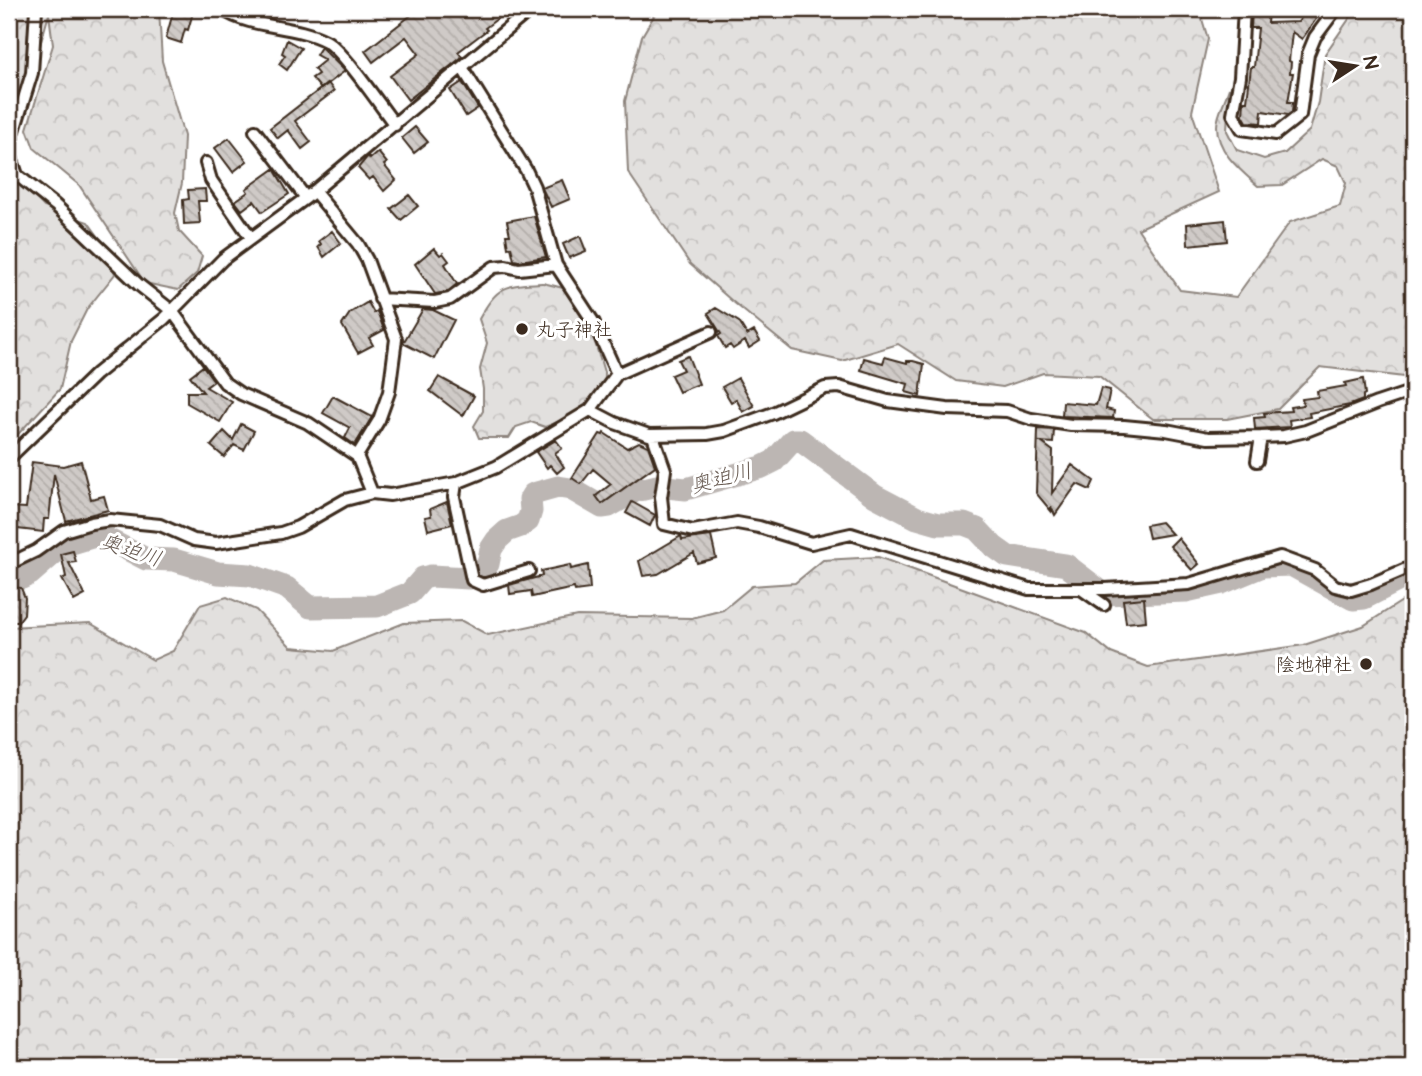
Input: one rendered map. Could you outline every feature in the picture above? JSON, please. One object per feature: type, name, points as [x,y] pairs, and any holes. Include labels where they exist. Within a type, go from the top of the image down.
[{"type":"street","points":[[36,9],[32,73],[9,149],[18,175],[55,205],[139,285],[172,311],[225,383],[241,394],[308,423],[357,456],[372,493]]},
{"type":"street","points":[[222,9],[236,18],[287,29],[327,42],[340,54],[395,125]]},
{"type":"street","points":[[9,458],[96,374],[172,311],[223,258],[310,194],[463,69],[531,9]]},
{"type":"street","points":[[1244,9],[1240,77],[1233,114],[1242,129],[1276,134],[1300,115],[1308,54],[1315,37],[1336,9]]},
{"type":"street","points":[[463,69],[526,170],[534,187],[556,265],[594,323],[617,374]]},
{"type":"street","points":[[255,131],[358,244],[367,260],[396,339],[389,392],[379,419],[357,456]]},
{"type":"street","points":[[206,163],[211,180],[251,237]]},
{"type":"street","points":[[380,299],[435,302],[450,299],[494,267],[519,269],[556,265]]},
{"type":"street","points":[[9,564],[36,551],[64,531],[91,523],[110,520],[160,525],[194,540],[216,543],[281,533],[298,527],[345,500],[372,493],[390,495],[456,483],[496,467],[590,410],[617,374],[711,332]]},
{"type":"street","points":[[590,410],[615,424],[653,436],[707,435],[773,412],[825,388],[839,387],[888,401],[947,409],[1007,411],[1031,419],[1071,425],[1124,426],[1208,438],[1261,438],[1306,431],[1377,403],[1404,394],[1413,395]]},
{"type":"street","points":[[653,436],[665,470],[663,524],[693,531],[737,523],[811,543],[851,534],[1029,589],[1189,584],[1280,557],[1315,570],[1335,586],[1351,590],[1413,566]]},
{"type":"street","points":[[1257,461],[1261,438]]},
{"type":"street","points":[[456,483],[454,498],[472,580],[483,585],[529,572]]},
{"type":"street","points":[[1082,589],[1104,605]]},
{"type":"green space","points":[[9,9],[159,9],[162,61],[184,136],[182,183],[175,213],[179,231],[202,256],[197,273],[178,290],[145,283],[79,185],[34,148],[27,129],[53,45],[49,14],[30,80],[9,122]]},
{"type":"green space","points":[[658,9],[1199,9],[1208,39],[1192,112],[1219,192],[1138,229],[1180,290],[1236,297],[1290,222],[1340,206],[1346,183],[1338,166],[1322,159],[1282,185],[1258,186],[1231,160],[1218,135],[1218,117],[1229,88],[1227,131],[1237,150],[1264,159],[1285,153],[1310,130],[1318,102],[1325,54],[1356,9],[1413,9],[1413,378],[1320,367],[1278,409],[1227,419],[1153,419],[1099,376],[1043,373],[1003,387],[956,381],[898,344],[842,361],[792,350],[690,264],[628,172],[625,101],[642,36]]},
{"type":"green space","points":[[9,161],[13,174],[44,207],[88,222],[109,251],[115,274],[87,309],[71,341],[60,389],[9,444]]},
{"type":"green space","points":[[543,283],[563,288],[590,326],[607,382],[593,404],[570,417],[545,427],[531,422],[516,427],[509,438],[479,438],[474,426],[483,411],[480,369],[487,343],[479,319],[492,299],[504,289]]},
{"type":"green space","points":[[878,557],[1086,633],[1111,653],[1148,667],[1304,645],[1363,626],[1413,594],[1413,1067],[9,1067],[9,627],[90,623],[153,660],[173,651],[200,605],[227,597],[256,610],[291,647],[333,651],[404,623],[462,621],[488,635],[577,616],[692,618],[723,610],[752,586],[795,583],[823,560]]},
{"type":"building","points":[[174,9],[194,9],[181,43],[166,38]]},
{"type":"building","points":[[419,9],[510,9],[458,52],[462,57],[408,100],[390,76],[419,54],[406,37],[373,62],[365,51]]},
{"type":"building","points":[[1252,11],[1268,12],[1267,23],[1298,22],[1306,11],[1316,19],[1302,39],[1292,32],[1289,61],[1290,73],[1293,73],[1288,102],[1293,102],[1292,112],[1288,115],[1262,111],[1261,123],[1247,122],[1243,115],[1251,67],[1254,67],[1258,28],[1251,28]]},
{"type":"building","points":[[287,40],[301,48],[287,70],[279,64],[285,55],[282,53]]},
{"type":"building","points":[[321,47],[345,71],[321,89],[312,78],[318,74],[314,69],[325,60],[316,55]]},
{"type":"building","points":[[462,82],[478,108],[466,116],[450,90]]},
{"type":"building","points":[[328,83],[334,91],[295,121],[311,142],[302,149],[288,130],[278,138],[270,128]]},
{"type":"building","points":[[415,127],[428,142],[414,153],[402,138]]},
{"type":"building","points":[[229,138],[247,161],[233,172],[215,148]]},
{"type":"building","points":[[378,152],[396,180],[384,191],[373,177],[369,180],[358,168],[368,156],[370,159]]},
{"type":"building","points":[[274,169],[289,194],[262,212],[254,201],[242,210],[235,201],[248,192],[246,189]]},
{"type":"building","points":[[562,180],[570,199],[551,207],[542,188]]},
{"type":"building","points":[[205,189],[206,201],[198,201],[200,223],[184,224],[183,200],[189,199],[188,190]]},
{"type":"building","points":[[409,195],[418,206],[401,220],[391,209]]},
{"type":"building","points":[[534,216],[546,257],[514,260],[511,247],[508,248],[506,235],[510,235],[507,221]]},
{"type":"building","points":[[1225,220],[1227,241],[1188,245],[1187,224]]},
{"type":"building","points":[[332,231],[341,243],[324,257],[318,247],[321,244],[319,241]]},
{"type":"building","points":[[580,236],[586,251],[569,258],[563,244]]},
{"type":"building","points":[[434,248],[440,255],[443,253],[449,261],[445,264],[457,284],[447,292],[435,294],[415,264]]},
{"type":"building","points":[[368,302],[374,313],[377,311],[384,330],[369,338],[373,345],[358,353],[342,325],[350,313]]},
{"type":"building","points":[[716,308],[739,322],[747,335],[754,331],[760,341],[749,348],[745,341],[733,349],[730,345],[725,348],[718,336],[721,334],[708,313]]},
{"type":"building","points":[[423,309],[433,310],[454,320],[434,359],[403,343]]},
{"type":"building","points":[[688,356],[699,384],[679,392],[671,375],[683,370],[678,360]]},
{"type":"building","points":[[885,357],[924,364],[920,396],[906,392],[908,384],[861,370],[864,358],[883,363]]},
{"type":"building","points":[[203,366],[214,381],[206,387],[232,402],[220,422],[187,403],[187,392],[203,392],[190,376]]},
{"type":"building","points":[[439,377],[474,396],[463,416],[430,391]]},
{"type":"building","points":[[738,378],[754,406],[743,412],[736,399],[731,402],[722,387]]},
{"type":"building","points":[[1363,379],[1363,400],[1309,413],[1310,417],[1289,420],[1290,427],[1255,429],[1254,418],[1265,417],[1264,413],[1291,411],[1290,407],[1303,405],[1302,399],[1318,397],[1317,391],[1346,386],[1345,383]]},
{"type":"building","points":[[1101,388],[1110,390],[1106,409],[1114,411],[1113,418],[1062,416],[1063,402],[1096,405]]},
{"type":"building","points":[[333,396],[372,417],[355,445],[345,438],[350,428],[323,413]]},
{"type":"building","points":[[241,424],[254,431],[244,450],[234,445],[224,457],[211,446],[224,431],[233,440]]},
{"type":"building","points":[[1038,429],[1054,430],[1053,443],[1041,442],[1053,451],[1052,493],[1072,465],[1094,481],[1090,490],[1077,484],[1055,515],[1051,507],[1051,511],[1036,493]]},
{"type":"building","points":[[604,433],[627,448],[639,442],[648,446],[655,466],[602,504],[596,496],[611,484],[593,469],[581,484],[572,478],[600,434]]},
{"type":"building","points":[[556,440],[562,448],[555,453],[564,467],[557,473],[550,465],[547,468],[536,452]]},
{"type":"building","points":[[81,461],[91,499],[104,496],[108,510],[66,521],[54,474],[49,519],[44,519],[43,532],[9,528],[9,507],[26,508],[32,462],[63,466]]},
{"type":"building","points":[[447,502],[452,524],[428,530],[425,517],[431,516],[430,509]]},
{"type":"building","points":[[632,502],[655,515],[650,526],[626,513]]},
{"type":"building","points":[[1161,522],[1172,534],[1149,538],[1146,525]]},
{"type":"building","points":[[681,536],[682,540],[711,536],[716,558],[697,563],[694,553],[658,574],[643,576],[639,561]]},
{"type":"building","points":[[1178,538],[1199,564],[1192,570],[1170,546]]},
{"type":"building","points":[[73,551],[76,562],[69,563],[85,595],[74,601],[62,579],[66,577],[61,554]]},
{"type":"building","points":[[570,565],[571,569],[588,565],[590,589],[575,591],[574,588],[532,597],[531,591],[510,594],[509,585],[542,576],[541,571]]},
{"type":"building","points":[[9,587],[21,588],[25,598],[24,614],[18,622],[9,622]]},
{"type":"building","points":[[1144,598],[1146,621],[1126,623],[1123,600]]},
{"type":"waterway","name":"奥迫川","points":[[9,580],[30,574],[62,546],[95,536],[107,539],[146,559],[174,560],[218,573],[250,575],[287,588],[310,607],[377,606],[410,593],[423,578],[469,578],[482,572],[497,540],[507,531],[528,521],[533,494],[558,487],[571,489],[602,507],[609,506],[635,491],[657,486],[686,489],[762,467],[774,461],[793,440],[800,440],[875,496],[917,518],[938,524],[964,524],[977,529],[1007,556],[1066,565],[1104,594],[1186,591],[1222,583],[1263,566],[1291,565],[1353,599],[1364,598],[1413,573]]},
{"type":"place","name":"丸子神社","points":[[522,329]]},
{"type":"place","name":"陰地神社","points":[[1366,664]]}]
